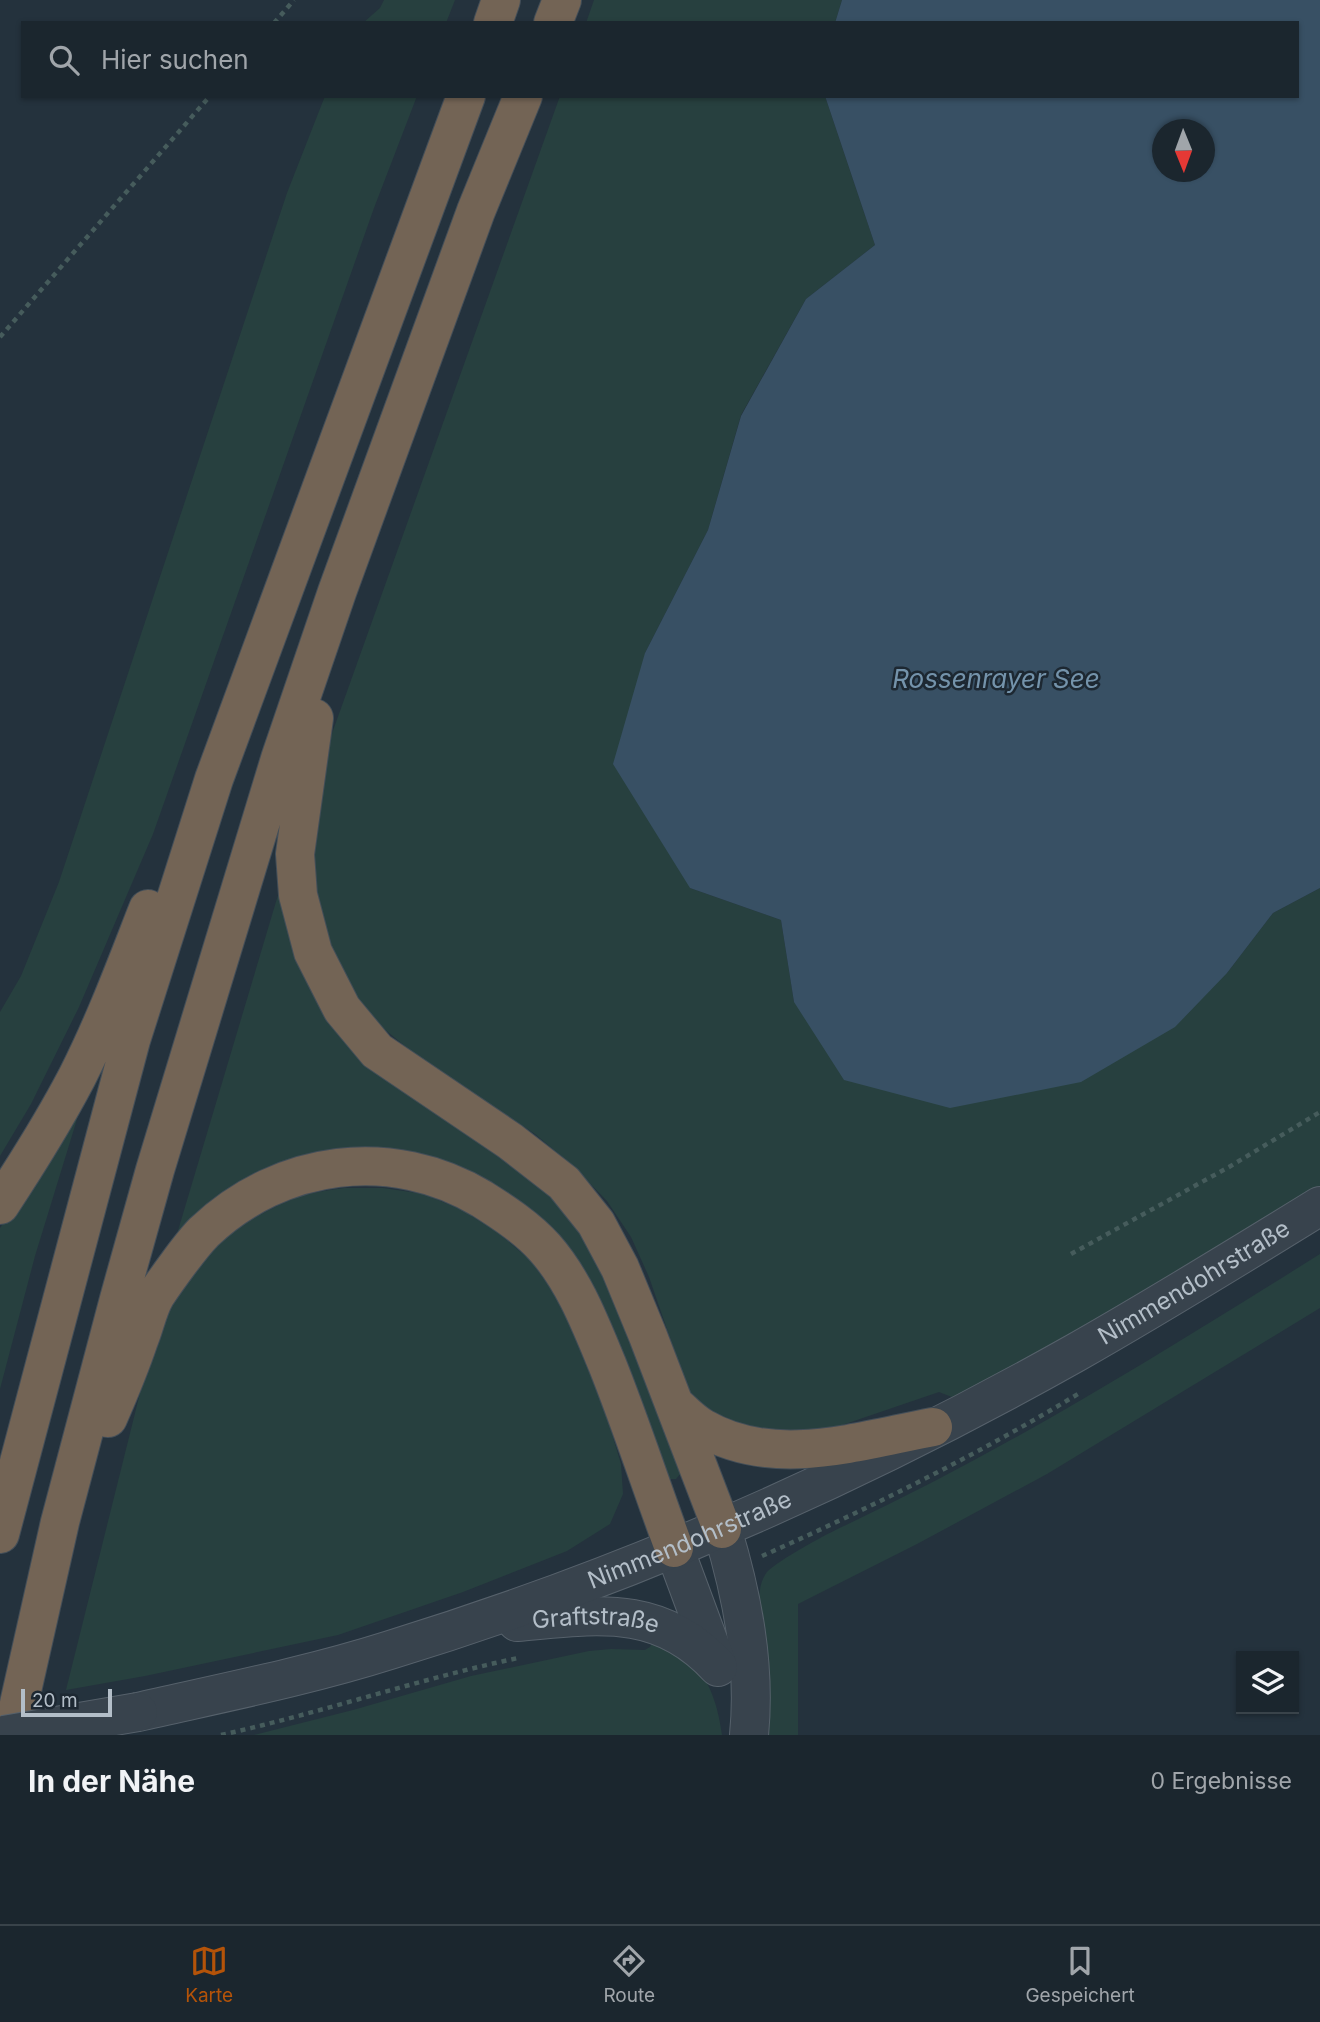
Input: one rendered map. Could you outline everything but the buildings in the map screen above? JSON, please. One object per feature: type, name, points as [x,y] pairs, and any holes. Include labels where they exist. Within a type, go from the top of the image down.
[{"type":"highway","points":[[494,21],[501,0]]},
{"type":"highway","points":[[554,21],[562,0]]},
{"type":"highway","points":[[0,1534],[131,1040],[214,779],[465,98]]},
{"type":"highway","points":[[12,1735],[60,1522],[155,1170],[280,759],[337,592],[476,211],[522,98]]},
{"type":"highway","points":[[337,592],[307,762],[295,854],[298,895],[313,952],[342,1009],[377,1051],[510,1141],[564,1183],[596,1223],[620,1268],[722,1529]]},
{"type":"highway","points":[[0,1205],[77,1077],[120,981],[149,905],[214,779]]},
{"type":"highway","points":[[60,1522],[123,1384],[155,1297],[204,1233],[249,1198],[291,1178],[367,1165],[408,1169],[459,1186],[506,1214],[545,1248],[583,1303],[674,1548]]},
{"type":"highway","points":[[674,1404],[702,1428],[770,1450],[805,1451],[933,1427]]},
{"type":"street","name":"Nimmendohrstraße","points":[[4,1735],[138,1712],[307,1673],[390,1650],[595,1580],[722,1529],[933,1427],[1074,1354],[1320,1206]]},
{"type":"street","points":[[722,1529],[743,1610],[750,1685],[749,1735]]},
{"type":"street","name":"Graftstraße","points":[[674,1548],[740,1735]]},
{"type":"street","name":"Graftstraße","points":[[459,1627],[552,1619],[635,1618],[683,1636],[702,1649],[718,1667]]},
{"type":"path","points":[[276,21],[294,0]]},
{"type":"path","points":[[0,337],[208,98]]},
{"type":"path","points":[[1071,1254],[1181,1194],[1320,1112]]},
{"type":"green space","points":[[384,0],[455,0],[447,21],[365,21],[380,8]]},
{"type":"green space","points":[[594,0],[842,0],[836,21],[587,21]]},
{"type":"green space","points":[[324,98],[416,98],[374,208],[153,834],[79,1007],[31,1104],[0,1156],[0,1012],[21,976],[59,882],[287,193]]},
{"type":"green space","points":[[559,98],[826,98],[875,245],[806,299],[741,415],[708,530],[645,653],[690,888],[781,920],[794,1002],[1227,973],[1273,913],[1320,888],[1320,1206],[975,1406],[939,1392],[813,1435],[760,1437],[702,1409],[687,1387],[649,1277],[631,1237],[607,1201],[573,1166],[535,1134],[417,1056],[383,1028],[357,998],[326,937],[316,899],[314,859],[330,739]]},
{"type":"green space","points":[[281,885],[297,956],[530,1167],[585,1224],[681,1473],[676,1479],[660,1474],[592,1297],[401,1158],[174,1244]]},
{"type":"green space","points":[[86,1090],[35,1256],[0,1389],[0,1228]]},
{"type":"green space","points":[[344,1188],[383,1188],[424,1194],[462,1210],[495,1230],[530,1260],[557,1297],[576,1332],[604,1407],[621,1464],[623,1494],[610,1524],[567,1551],[463,1592],[338,1635],[66,1690],[154,1337],[170,1303],[198,1264],[245,1224],[301,1196]]},
{"type":"green space","points":[[1320,1254],[1320,1308],[1047,1474],[798,1604],[798,1735],[769,1735],[759,1597],[767,1572],[792,1554],[827,1535],[1027,1431]]},
{"type":"green space","points":[[655,1638],[687,1659],[702,1674],[714,1699],[722,1735],[254,1735],[471,1676],[589,1651],[645,1650]]},
{"type":"water","name":"Rossenrayer See","points":[[842,0],[1320,0],[1320,888],[1273,913],[1227,973],[1175,1027],[1081,1082],[950,1108],[844,1080],[794,1002],[781,920],[690,888],[613,764],[645,653],[708,530],[741,416],[806,299],[875,245],[826,98],[1299,98],[1299,21],[836,21]]}]
